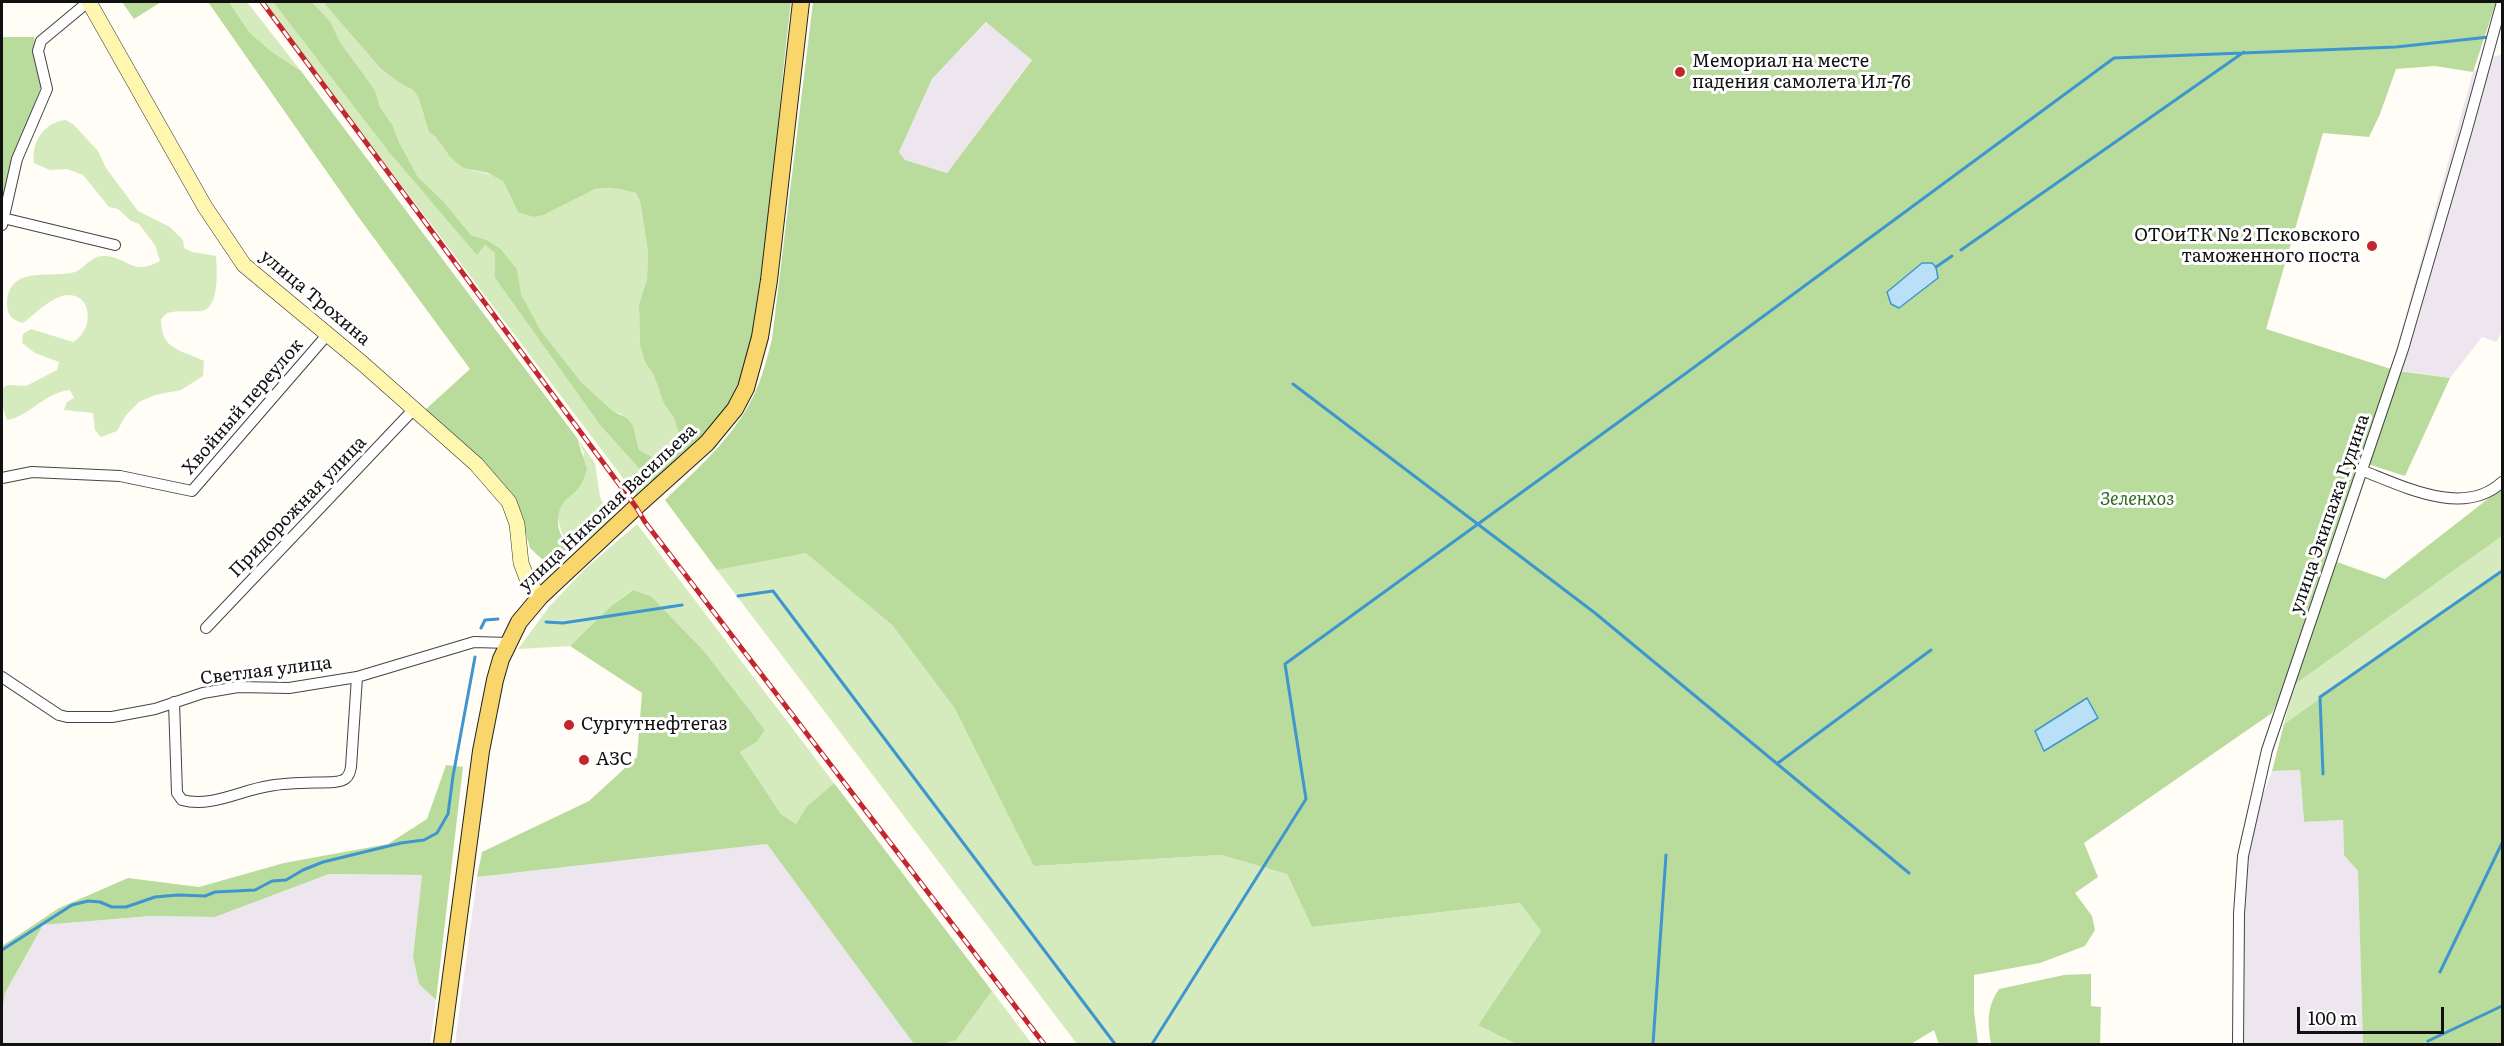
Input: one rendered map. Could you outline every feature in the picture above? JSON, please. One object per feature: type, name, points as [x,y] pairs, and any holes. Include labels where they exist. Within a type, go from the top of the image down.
[{"type":"main road","name":"улица Николая Васильева","points":[[442,1044],[481,751],[495,680],[509,643],[519,622],[540,597],[707,443],[735,409],[746,388],[760,337],[769,280],[801,2]]},
{"type":"street","points":[[88,2],[41,40],[38,51],[47,89],[17,159],[2,222],[115,245]]},
{"type":"street","name":"улица Трохина","points":[[88,2],[205,207],[244,265],[468,456],[509,502],[517,524],[521,562],[528,581],[540,597]]},
{"type":"street","name":"улица Экипажа Гудина","points":[[2238,1044],[2240,893],[2248,826],[2267,750],[2403,349],[2502,2]]},
{"type":"street","name":"Хвойный переулок","points":[[2,478],[32,472],[120,476],[192,491],[327,335]]},
{"type":"street","name":"Придорожная улица","points":[[206,628],[414,409]]},
{"type":"street","points":[[2361,470],[2448,499],[2490,492],[2502,482]]},
{"type":"street","name":"Светлая улица","points":[[2,677],[50,710],[67,717],[112,717],[202,693],[238,687],[290,688],[357,676],[474,642],[509,643]]},
{"type":"street","points":[[174,702],[177,793],[182,800],[196,803],[271,785],[334,782],[348,777],[351,767],[357,676]]},
{"type":"shaded area","points":[[987,22],[1032,59],[947,173],[905,160],[899,152],[932,79]]},
{"type":"shaded area","points":[[2502,56],[2502,332],[2496,342],[2482,337],[2450,378],[2391,369],[2473,72],[2492,57]]},
{"type":"shaded area","points":[[2300,770],[2304,822],[2343,820],[2344,855],[2358,871],[2363,1044],[2241,1044],[2244,893],[2251,827],[2272,771]]},
{"type":"shaded area","points":[[767,844],[914,1044],[455,1044],[477,877]]},
{"type":"shaded area","points":[[329,874],[422,875],[413,957],[419,984],[436,1000],[430,1044],[2,1043],[5,993],[43,925],[151,916],[215,917]]},
{"type":"green space","points":[[122,2],[161,2],[134,19]]},
{"type":"green space","points":[[208,2],[229,2],[250,33],[272,52],[301,71],[577,438],[587,469],[579,488],[563,503],[560,510],[558,526],[566,556],[557,564],[546,563],[530,548],[518,504],[485,466],[425,410],[470,369],[357,215]]},
{"type":"green space","points":[[229,2],[247,2],[301,71],[272,52],[250,33]]},
{"type":"green space","points":[[263,2],[273,2],[388,151],[477,254],[485,245],[495,253],[495,278],[600,425],[653,484],[638,498]]},
{"type":"green space","points":[[273,2],[312,2],[330,21],[340,42],[375,90],[380,107],[393,126],[418,177],[443,201],[471,235],[487,240],[501,249],[517,269],[521,294],[541,331],[582,383],[613,411],[628,419],[633,426],[639,450],[659,460],[673,450],[679,434],[674,418],[664,404],[654,376],[645,362],[640,345],[639,304],[647,279],[648,252],[640,201],[636,193],[600,188],[543,215],[534,217],[518,212],[503,181],[488,173],[464,168],[451,158],[436,137],[429,132],[418,97],[413,90],[380,68],[323,2],[791,2],[769,216],[753,329],[743,371],[732,397],[716,421],[653,484],[600,425],[495,278],[495,253],[485,245],[477,255],[388,151]]},
{"type":"green space","points":[[312,2],[323,2],[380,68],[413,90],[418,97],[423,114],[451,158],[472,170],[496,176],[503,181],[514,204],[534,217],[604,187],[616,187],[636,193],[640,201],[648,252],[647,279],[639,304],[640,345],[664,404],[674,418],[679,434],[673,450],[659,460],[639,450],[635,434],[621,414],[613,411],[582,383],[541,331],[520,293],[517,269],[501,249],[487,240],[471,235],[443,201],[418,177],[393,126],[380,107],[375,90],[340,42],[330,21]]},
{"type":"green space","name":"Зеленхоз","points":[[813,2],[2496,2],[2473,72],[2435,66],[2396,69],[2369,137],[2323,133],[2266,329],[2391,369],[2282,692],[2272,713],[2084,843],[2098,877],[2075,893],[2092,916],[2095,930],[2085,946],[2040,963],[1974,975],[1974,1011],[1978,1044],[1939,1044],[1934,1030],[1911,1044],[1516,1044],[1478,1025],[1541,931],[1520,903],[1312,927],[1287,874],[1221,855],[1034,866],[955,709],[892,625],[806,553],[717,570],[665,500],[714,452],[745,412],[759,383],[772,339]],"holes":[[[986,22],[1032,60],[947,173],[905,160],[899,152],[932,79]]]},
{"type":"green space","points":[[2,37],[34,37],[43,82],[15,153],[2,203]]},
{"type":"green space","points":[[66,120],[74,125],[98,151],[106,168],[138,211],[170,227],[183,240],[184,248],[192,252],[216,256],[216,288],[212,304],[201,311],[167,313],[161,319],[164,337],[174,348],[204,361],[203,376],[181,390],[155,395],[139,402],[126,415],[117,431],[101,437],[95,430],[93,413],[64,410],[67,402],[74,398],[70,390],[60,392],[15,418],[7,420],[2,405],[2,388],[8,385],[26,386],[57,370],[59,362],[35,353],[22,343],[23,334],[31,329],[73,342],[81,336],[88,319],[85,303],[72,295],[51,301],[23,323],[16,320],[9,314],[7,307],[10,291],[15,283],[33,276],[75,272],[92,260],[103,256],[142,267],[160,261],[155,245],[139,224],[131,221],[118,209],[109,207],[83,175],[67,169],[50,170],[34,163],[35,148],[41,134],[51,125]]},
{"type":"green space","points":[[2399,371],[2450,378],[2405,476],[2368,464]]},
{"type":"green space","points":[[577,438],[595,463],[600,497],[612,520],[566,556],[558,514],[566,498],[577,489],[584,453]]},
{"type":"green space","points":[[2502,488],[2502,536],[2294,685],[2337,562],[2385,579]]},
{"type":"green space","points":[[637,524],[834,783],[807,806],[796,824],[781,814],[740,752],[757,742],[765,730],[704,651],[651,596],[632,590],[611,606],[570,646],[518,649],[549,607],[586,568]]},
{"type":"green space","points":[[2502,536],[2502,569],[2284,724],[2294,685]]},
{"type":"green space","points":[[806,552],[892,625],[955,709],[1035,866],[1221,855],[1287,874],[1312,927],[1520,903],[1541,931],[1478,1025],[1516,1044],[1077,1044],[717,570]]},
{"type":"green space","points":[[2502,569],[2502,1044],[2363,1044],[2358,871],[2344,855],[2343,820],[2304,822],[2300,770],[2272,771],[2284,724]]},
{"type":"green space","points":[[633,590],[651,596],[704,651],[765,730],[757,742],[740,752],[781,814],[796,824],[807,806],[834,783],[992,991],[956,1040],[943,1044],[914,1044],[767,844],[477,877],[482,852],[589,801],[637,757],[642,693],[570,646],[611,606]]},
{"type":"green space","points":[[446,765],[463,767],[436,1000],[419,984],[413,957],[422,875],[329,874],[215,917],[151,916],[43,925],[5,993],[2,1014],[2,946],[59,908],[128,878],[199,887],[284,863],[388,844],[427,819]]},
{"type":"green space","points":[[2091,974],[2091,1006],[2101,1007],[2100,1044],[1991,1044],[1989,1016],[1999,989],[2064,975]]},
{"type":"green space","points":[[992,991],[1032,1044],[943,1044],[956,1040]]},
{"type":"water","points":[[1922,263],[1932,263],[1936,267],[1938,278],[1899,308],[1891,304],[1887,292]]},
{"type":"water","points":[[2087,698],[2098,718],[2044,751],[2035,731]]},
{"type":"waterway","points":[[1152,1044],[1306,799],[1285,664],[1689,371],[2114,58],[2396,47],[2489,37]]},
{"type":"waterway","points":[[1961,250],[2244,52]]},
{"type":"waterway","points":[[1936,267],[1952,256]]},
{"type":"waterway","points":[[1293,384],[1595,613],[1909,873]]},
{"type":"waterway","points":[[2323,774],[2320,697],[2502,571]]},
{"type":"waterway","points":[[738,596],[773,591],[1115,1044]]},
{"type":"waterway","points":[[546,622],[563,623],[682,605]]},
{"type":"waterway","points":[[481,628],[485,620],[498,619]]},
{"type":"waterway","points":[[1778,763],[1931,650]]},
{"type":"waterway","points":[[2,950],[72,905],[88,901],[100,902],[112,907],[126,907],[155,897],[205,896],[215,892],[255,890],[272,881],[286,880],[323,862],[401,843],[424,840],[437,833],[448,814],[475,657]]},
{"type":"waterway","points":[[2440,972],[2502,843]]},
{"type":"waterway","points":[[1653,1044],[1666,855]]},
{"type":"waterway","points":[[2428,1041],[2502,1006]]},
{"type":"railway","points":[[262,2],[645,522],[1044,1044]]},
{"type":"place","name":"Мемориал на месте падения самолета Ил-76","points":[[1680,72]]},
{"type":"place","name":"ОТОиТК № 2 Псковского таможенного поста","points":[[2372,246]]},
{"type":"place","name":"Сургутнефтегаз","points":[[569,725]]},
{"type":"place","name":"АЗС","points":[[584,760]]}]
